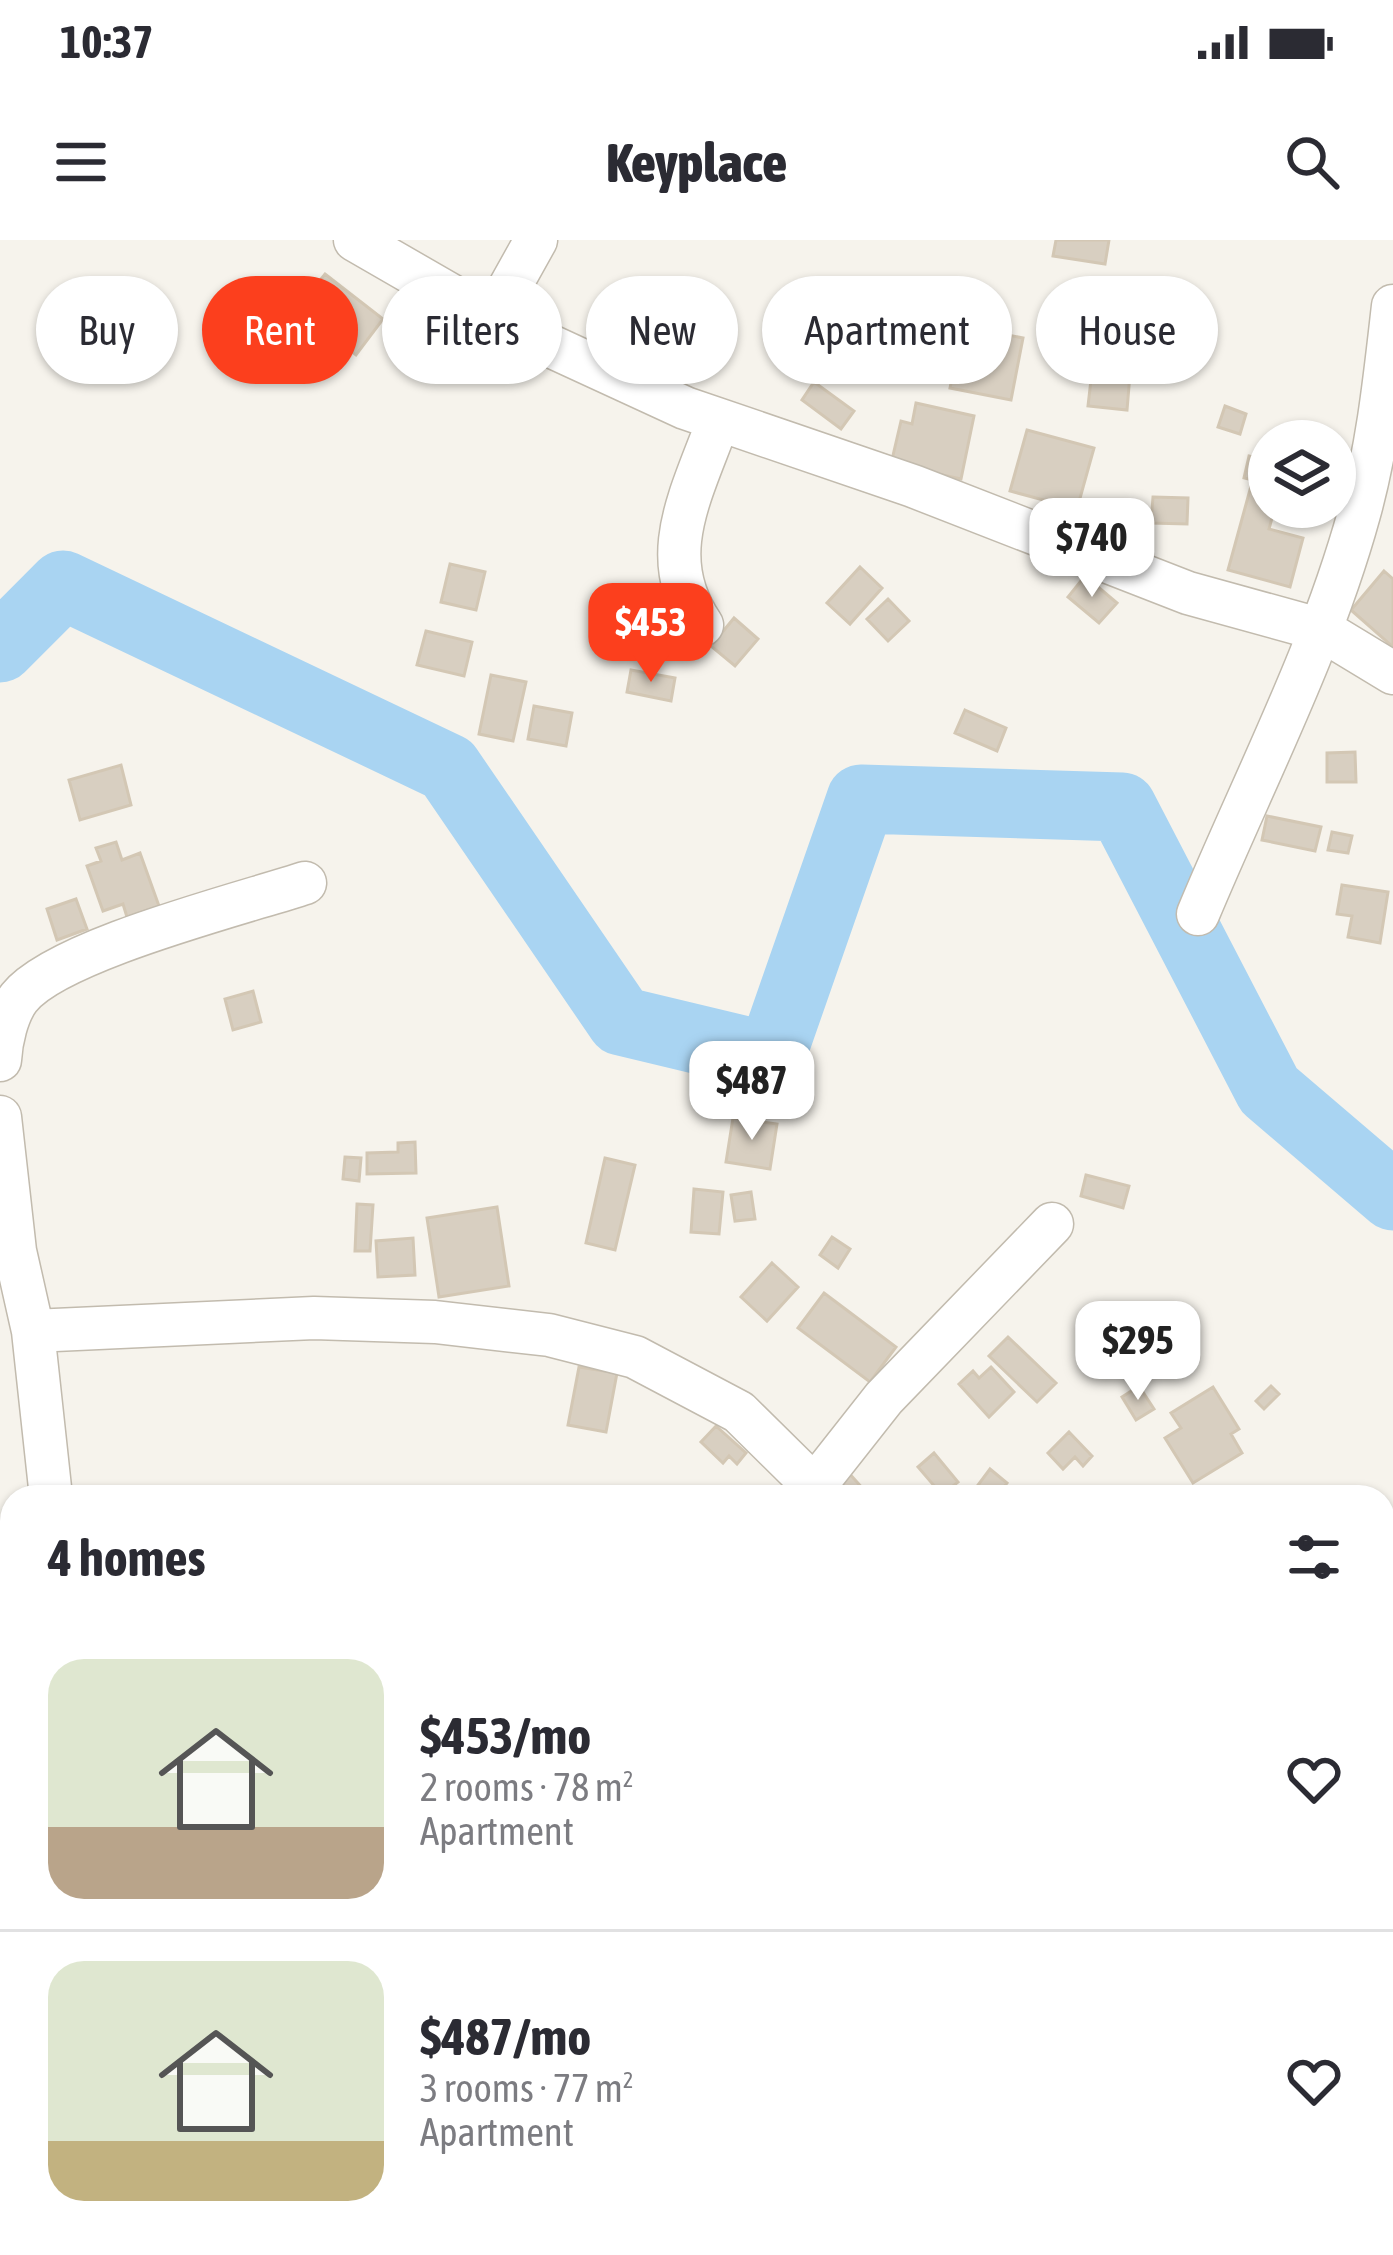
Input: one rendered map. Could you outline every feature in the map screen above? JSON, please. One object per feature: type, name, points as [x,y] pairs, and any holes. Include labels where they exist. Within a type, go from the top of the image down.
[{"type":"street","points":[[356,240],[418,276]]},
{"type":"street","points":[[516,276],[536,240]]},
{"type":"street","points":[[1198,914],[1322,630],[1386,421],[1393,306]]},
{"type":"street","points":[[562,351],[718,421],[913,486],[1188,593],[1322,630],[1393,673]]},
{"type":"street","points":[[702,625],[682,593],[676,565],[682,525],[718,421]]},
{"type":"street","points":[[0,1060],[2,1040],[18,999],[53,970],[305,884]]},
{"type":"street","points":[[0,1117],[15,1251],[33,1331],[50,1485]]},
{"type":"street","points":[[814,1485],[884,1398],[1052,1224]]},
{"type":"street","points":[[33,1331],[314,1318],[436,1322],[549,1335],[635,1357],[739,1412],[804,1485]]},
{"type":"building","points":[[1056,240],[1109,240],[1105,264],[1053,256]]},
{"type":"building","points":[[358,300],[382,320],[358,352]]},
{"type":"building","points":[[1012,336],[1023,338],[1011,400],[950,388],[951,384],[1012,384]]},
{"type":"building","points":[[817,384],[854,411],[841,429],[802,400]]},
{"type":"building","points":[[1091,384],[1129,384],[1127,410],[1088,406]]},
{"type":"building","points":[[916,403],[974,416],[961,479],[891,464],[901,421],[912,424]]},
{"type":"building","points":[[1225,406],[1246,414],[1240,434],[1218,427]]},
{"type":"building","points":[[1027,430],[1094,448],[1077,509],[1010,491]]},
{"type":"building","points":[[1153,497],[1188,498],[1187,524],[1151,523]]},
{"type":"building","points":[[1248,497],[1248,528],[1269,528],[1303,538],[1290,587],[1228,570]]},
{"type":"building","points":[[450,564],[485,572],[476,610],[441,602]]},
{"type":"building","points":[[860,567],[882,588],[850,624],[827,603]]},
{"type":"building","points":[[1384,571],[1393,579],[1393,647],[1351,610]]},
{"type":"building","points":[[1085,576],[1117,603],[1099,623],[1068,597]]},
{"type":"building","points":[[888,599],[909,621],[888,641],[867,619]]},
{"type":"building","points":[[734,618],[758,639],[735,666],[711,646]]},
{"type":"building","points":[[426,631],[472,642],[464,676],[417,665]]},
{"type":"building","points":[[631,670],[675,678],[671,701],[627,692]]},
{"type":"building","points":[[491,675],[526,682],[513,741],[479,734]]},
{"type":"building","points":[[534,706],[572,713],[566,746],[528,739]]},
{"type":"building","points":[[965,710],[1006,728],[997,751],[955,733]]},
{"type":"building","points":[[1355,752],[1356,782],[1327,782],[1327,753]]},
{"type":"building","points":[[121,765],[131,805],[80,820],[69,780]]},
{"type":"building","points":[[1267,816],[1321,827],[1315,851],[1262,840]]},
{"type":"building","points":[[1332,832],[1352,836],[1348,853],[1328,850]]},
{"type":"building","points":[[116,842],[122,860],[140,853],[159,906],[127,917],[123,904],[103,911],[87,866],[101,861],[96,848]]},
{"type":"building","points":[[1342,885],[1388,892],[1380,943],[1348,937],[1352,916],[1337,914]]},
{"type":"building","points":[[76,899],[87,929],[57,940],[47,909]]},
{"type":"building","points":[[253,991],[261,1022],[233,1030],[225,999]]},
{"type":"building","points":[[733,1118],[777,1124],[770,1169],[726,1162]]},
{"type":"building","points":[[415,1142],[416,1173],[367,1174],[367,1153],[398,1152],[398,1143]]},
{"type":"building","points":[[345,1157],[361,1158],[359,1181],[343,1179]]},
{"type":"building","points":[[605,1158],[635,1165],[615,1250],[586,1243]]},
{"type":"building","points":[[1086,1175],[1129,1186],[1123,1208],[1081,1196]]},
{"type":"building","points":[[694,1189],[723,1192],[719,1234],[691,1232]]},
{"type":"building","points":[[751,1192],[755,1219],[735,1221],[731,1195]]},
{"type":"building","points":[[357,1204],[373,1205],[370,1251],[355,1251]]},
{"type":"building","points":[[497,1207],[509,1286],[439,1297],[427,1218]]},
{"type":"building","points":[[832,1237],[850,1249],[838,1268],[820,1255]]},
{"type":"building","points":[[413,1238],[415,1275],[378,1277],[376,1241]]},
{"type":"building","points":[[772,1263],[798,1287],[767,1321],[741,1297]]},
{"type":"building","points":[[824,1293],[896,1347],[870,1382],[798,1328]]},
{"type":"building","points":[[1008,1337],[1056,1383],[1037,1402],[989,1356]]},
{"type":"building","points":[[579,1367],[617,1373],[606,1432],[568,1425]]},
{"type":"building","points":[[991,1367],[1014,1392],[989,1417],[959,1384],[973,1371],[979,1378]]},
{"type":"building","points":[[1139,1386],[1154,1409],[1136,1420],[1122,1397]]},
{"type":"building","points":[[1271,1386],[1279,1394],[1264,1409],[1256,1401]]},
{"type":"building","points":[[1213,1387],[1239,1429],[1231,1434],[1242,1453],[1193,1483],[1165,1438],[1181,1428],[1171,1413]]},
{"type":"building","points":[[716,1426],[746,1453],[737,1464],[729,1456],[723,1463],[701,1442]]},
{"type":"building","points":[[1069,1432],[1092,1456],[1083,1466],[1075,1457],[1063,1469],[1048,1453]]},
{"type":"building","points":[[934,1453],[958,1482],[933,1485],[918,1467]]},
{"type":"building","points":[[990,1469],[1007,1483],[1005,1485],[978,1485]]},
{"type":"building","points":[[847,1471],[860,1485],[838,1485]]},
{"type":"waterway","points":[[0,648],[63,585],[448,768],[621,1021],[771,1057],[861,799],[1122,807],[1269,1090],[1393,1196]]}]
